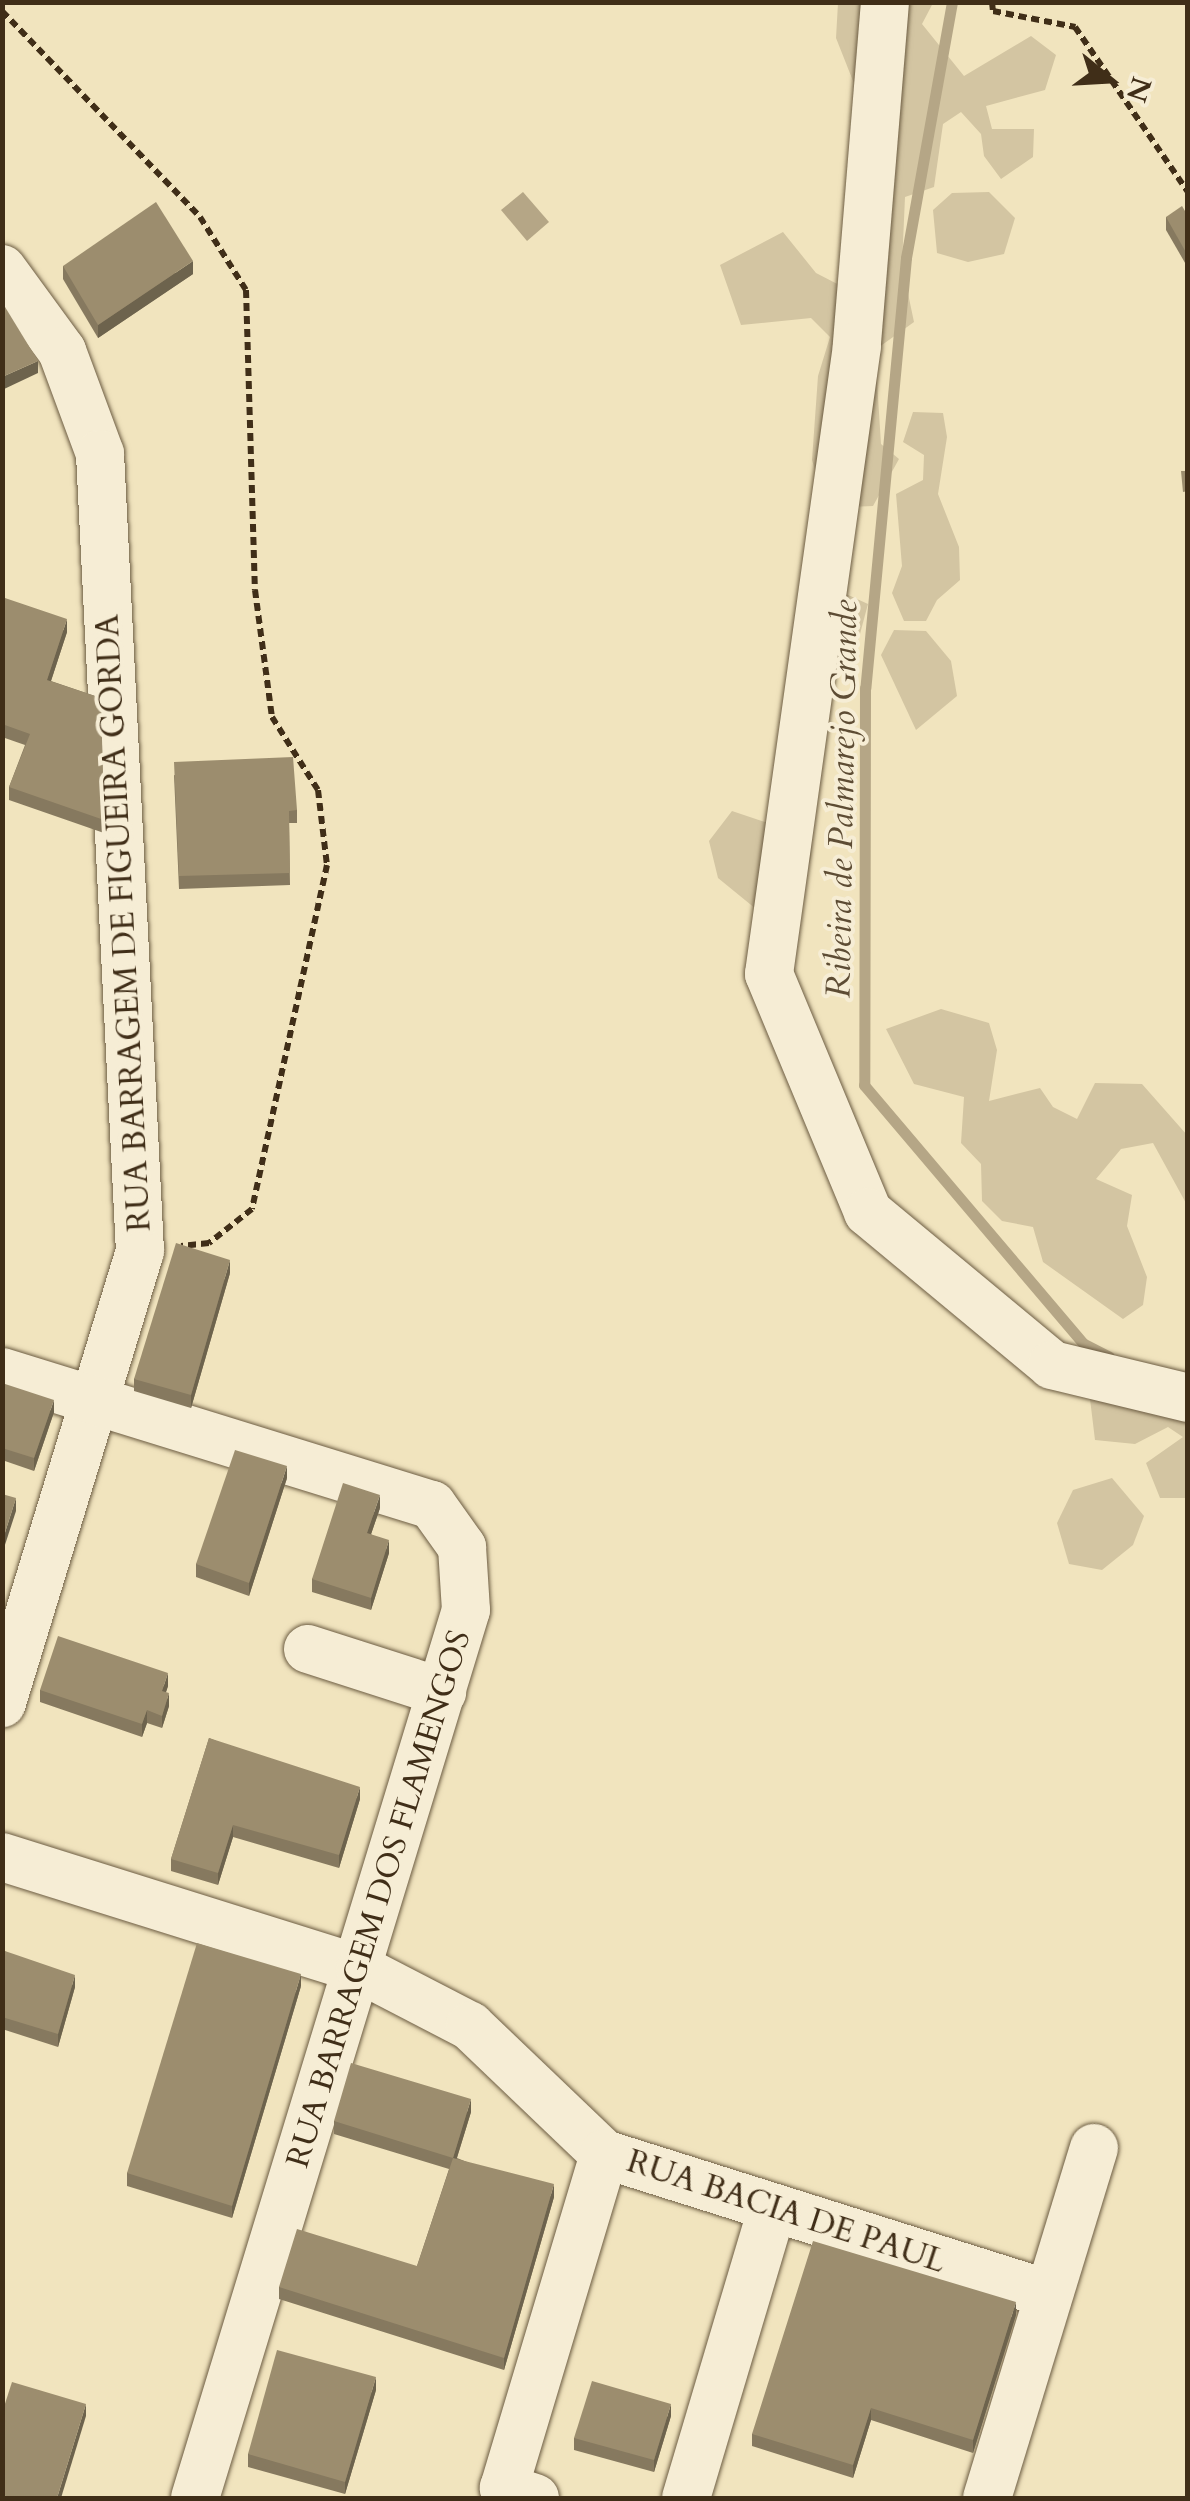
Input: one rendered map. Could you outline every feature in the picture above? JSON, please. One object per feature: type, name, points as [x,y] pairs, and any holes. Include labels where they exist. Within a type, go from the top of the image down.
[{"type":"street","points":[[885,2],[857,346],[769,974],[868,1212],[1052,1365],[1188,1398]]},
{"type":"street","name":"RUA BARRAGEM DE FIGUEIRA GORDA","points":[[2,269],[62,350],[100,454],[140,1251],[2,1703]]},
{"type":"street","name":"RUA BARRAGEM DOS FLAMENGOS","points":[[2,1372],[432,1505],[462,1547],[466,1610],[360,1969],[194,2498]]},
{"type":"street","points":[[308,1649],[442,1692]]},
{"type":"street","name":"RUA BACIA DE PAUL","points":[[2,1857],[360,1969],[470,2026],[604,2154],[772,2212],[1048,2294]]},
{"type":"street","points":[[987,2498],[1094,2148]]},
{"type":"street","points":[[536,2498],[504,2488],[604,2154]]},
{"type":"street","points":[[686,2498],[772,2212]]},
{"type":"path","points":[[992,2],[994,11],[1075,27],[1188,192]]},
{"type":"path","points":[[2,11],[200,217],[246,290],[255,590],[272,717],[318,790],[325,846],[306,970],[252,1209],[209,1243],[140,1251]]},
{"type":"shaded area","points":[[838,3],[933,3],[922,24],[964,76],[1031,36],[1056,55],[1045,90],[986,106],[992,129],[1034,129],[1033,157],[1001,179],[984,156],[981,134],[961,112],[943,124],[934,187],[905,197],[902,265],[914,322],[875,350],[881,444],[899,459],[873,506],[826,508],[812,460],[818,376],[830,337],[811,318],[741,325],[720,265],[783,232],[816,273],[849,290],[855,86],[836,38]]},
{"type":"shaded area","points":[[523,192],[549,222],[527,241],[501,210]]},
{"type":"shaded area","points":[[989,192],[1015,218],[1004,254],[968,262],[937,253],[933,210],[952,193]]},
{"type":"shaded area","points":[[913,412],[943,413],[947,437],[938,494],[959,547],[960,580],[937,600],[926,621],[904,621],[892,593],[902,566],[896,494],[923,480],[924,455],[903,442]]},
{"type":"shaded area","points":[[846,594],[868,604],[857,645],[830,646],[834,610]]},
{"type":"shaded area","points":[[894,630],[926,631],[951,661],[957,696],[916,730],[881,655]]},
{"type":"shaded area","points":[[732,811],[777,826],[813,820],[811,858],[798,898],[756,909],[718,878],[709,841]]},
{"type":"shaded area","points":[[941,1009],[989,1023],[997,1050],[989,1101],[1040,1088],[1053,1107],[1077,1119],[1095,1083],[1142,1084],[1187,1135],[1187,1205],[1153,1143],[1121,1149],[1096,1179],[1132,1195],[1127,1226],[1147,1277],[1143,1305],[1123,1319],[1043,1262],[1033,1227],[1002,1221],[982,1201],[981,1164],[961,1143],[964,1097],[914,1084],[886,1029]]},
{"type":"shaded area","points":[[1144,1363],[1187,1411],[1187,1498],[1160,1498],[1146,1463],[1183,1437],[1168,1427],[1135,1444],[1095,1440],[1090,1399]]},
{"type":"shaded area","points":[[1112,1478],[1144,1516],[1133,1545],[1102,1570],[1069,1564],[1057,1523],[1073,1490]]},
{"type":"building","points":[[156,202],[193,261],[98,325],[63,266]]},
{"type":"building","points":[[1182,206],[1188,216],[1188,256],[1166,217]]},
{"type":"building","points":[[2,302],[38,361],[2,377]]},
{"type":"building","points":[[1181,471],[1188,471],[1188,491],[1183,492]]},
{"type":"building","points":[[2,597],[67,619],[47,680],[101,698],[104,820],[9,787],[30,734],[2,724]]},
{"type":"building","points":[[293,757],[297,810],[289,811],[290,873],[179,876],[174,762]]},
{"type":"building","points":[[176,1243],[230,1260],[191,1395],[134,1379]]},
{"type":"building","points":[[2,1383],[54,1400],[34,1458],[2,1448]]},
{"type":"building","points":[[235,1450],[287,1466],[249,1583],[196,1564]]},
{"type":"building","points":[[343,1483],[380,1495],[367,1533],[389,1540],[371,1598],[312,1579]]},
{"type":"building","points":[[2,1494],[16,1498],[2,1542]]},
{"type":"building","points":[[58,1636],[168,1673],[162,1691],[169,1693],[162,1716],[147,1710],[142,1724],[40,1690]]},
{"type":"building","points":[[209,1738],[360,1787],[339,1855],[233,1825],[218,1873],[171,1859]]},
{"type":"building","points":[[197,1943],[301,1974],[232,2206],[127,2173]]},
{"type":"building","points":[[2,1950],[75,1975],[58,2034],[2,2017]]},
{"type":"building","points":[[351,2063],[471,2099],[453,2158],[334,2121]]},
{"type":"building","points":[[453,2158],[554,2184],[504,2358],[279,2287],[297,2229],[417,2266]]},
{"type":"building","points":[[813,2241],[1016,2302],[973,2440],[871,2408],[853,2465],[752,2434]]},
{"type":"building","points":[[277,2350],[376,2377],[345,2482],[248,2454]]},
{"type":"building","points":[[592,2381],[671,2404],[654,2460],[574,2438]]},
{"type":"building","points":[[12,2382],[86,2404],[57,2498],[2,2495],[2,2413]]},
{"type":"waterway","name":"Ribeira de Palmarejo Grande","points":[[952,2],[906,258],[865,688],[864,1085],[1084,1344],[1109,1357]]}]
